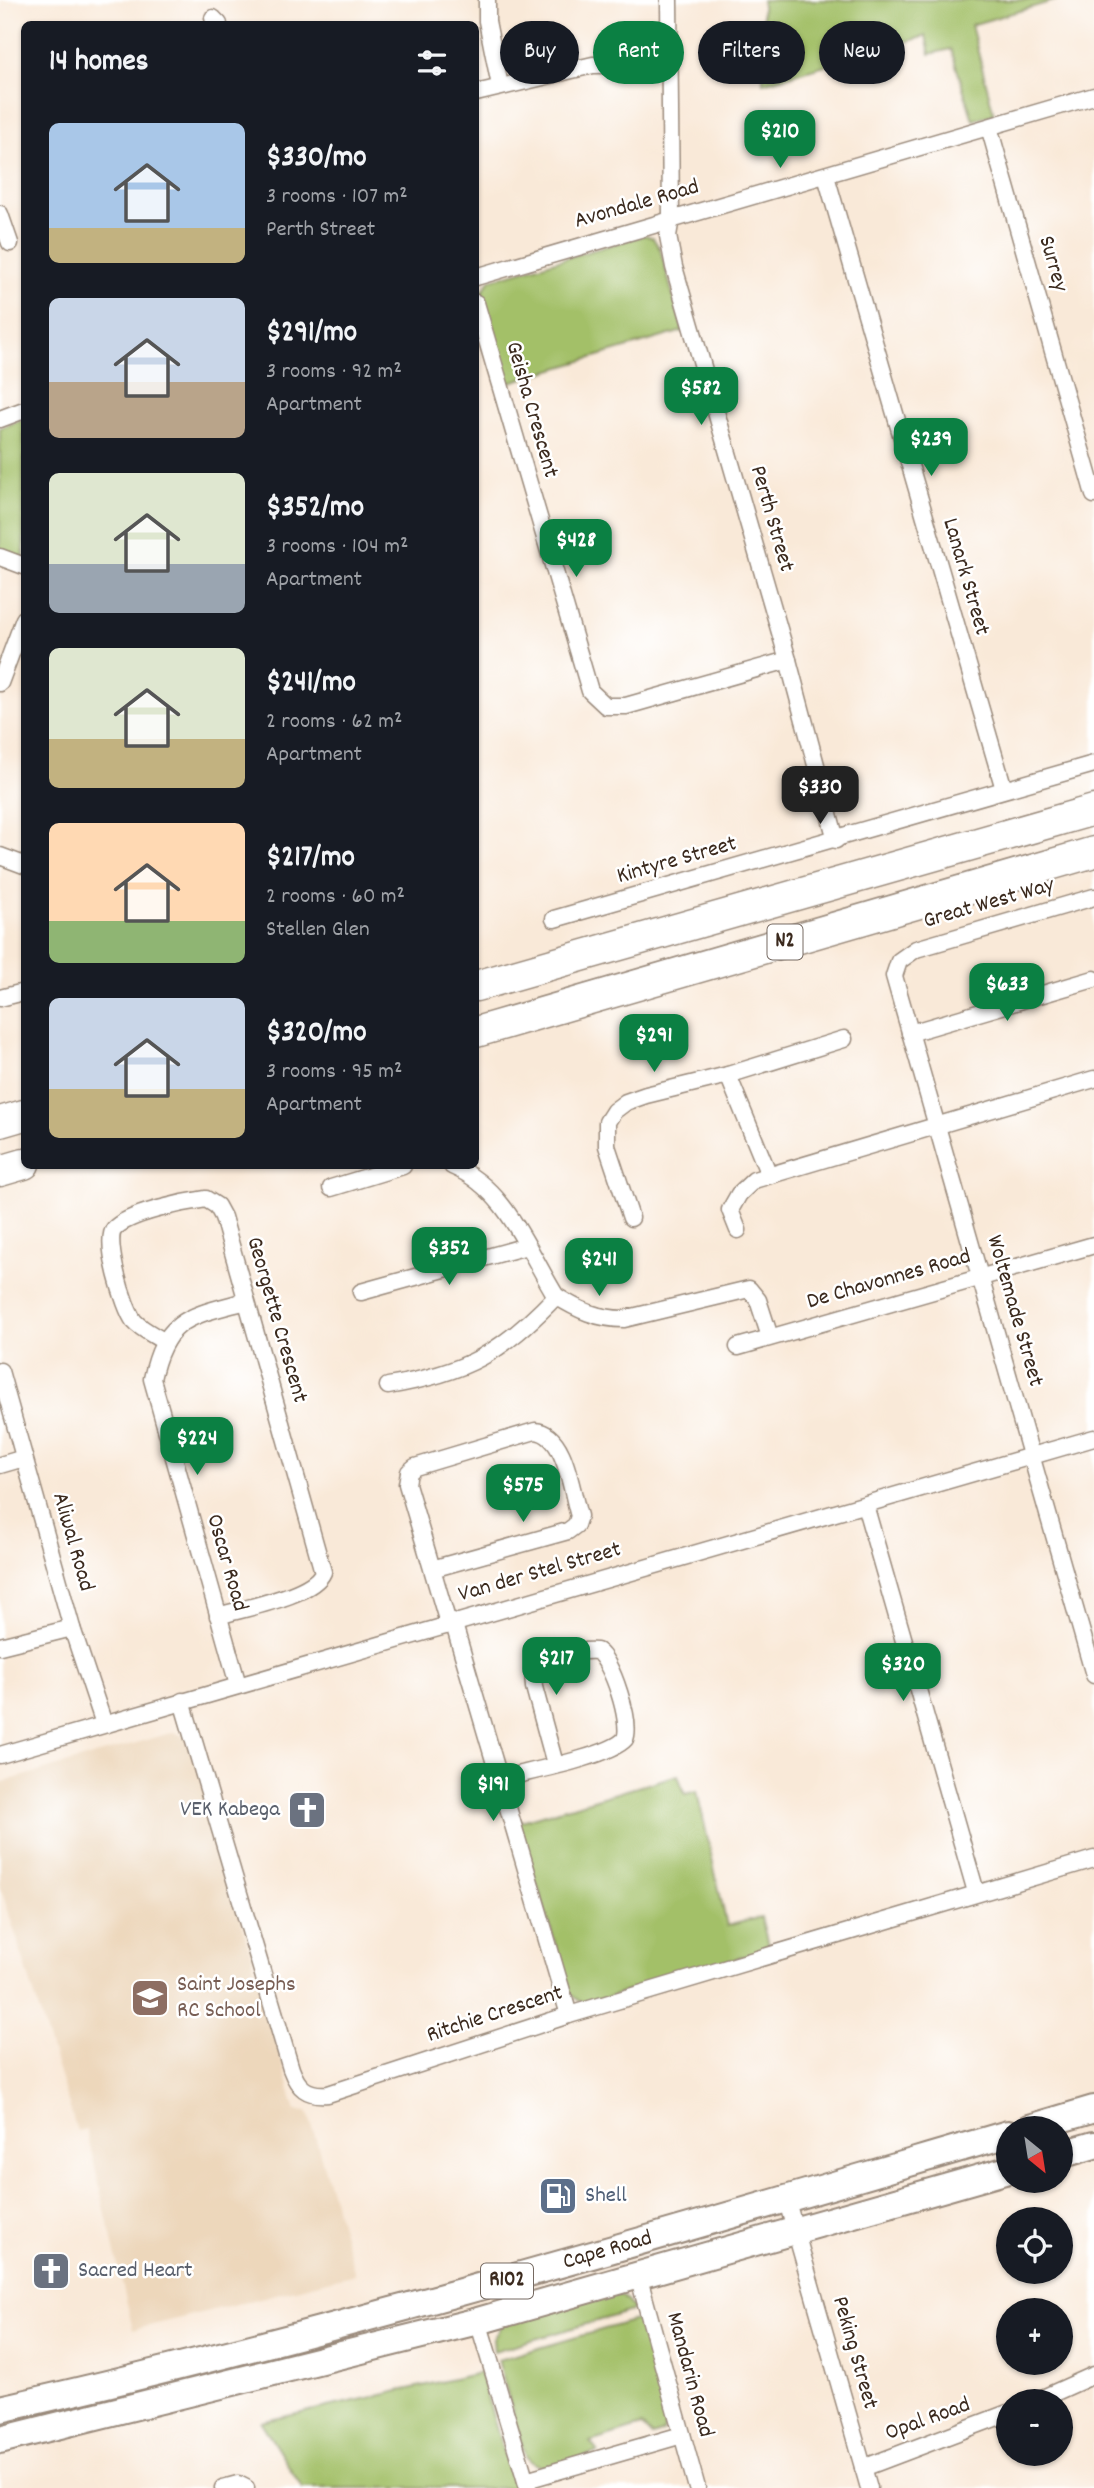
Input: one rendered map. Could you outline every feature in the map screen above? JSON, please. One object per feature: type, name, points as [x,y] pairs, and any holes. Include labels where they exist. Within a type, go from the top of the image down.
[{"type":"highway","name":"N2","points":[[479,985],[1094,810]]},
{"type":"highway","name":"N2","points":[[479,1031],[1094,852]]},
{"type":"highway","points":[[0,1122],[21,1116]]},
{"type":"highway","points":[[0,1171],[21,1165]]},
{"type":"main road","points":[[1070,2116],[1094,2109]]},
{"type":"main road","name":"Cape Road","points":[[0,2409],[302,2337],[520,2278],[996,2138]]},
{"type":"main road","points":[[1073,2152],[1094,2146]]},
{"type":"main road","name":"Cape Road","points":[[0,2440],[478,2321],[996,2173]]},
{"type":"street","points":[[486,0],[487,21],[500,86]]},
{"type":"street","name":"Perth Street","points":[[669,0],[669,21]]},
{"type":"street","points":[[479,92],[593,65]]},
{"type":"street","name":"Perth Street","points":[[670,84],[671,218],[668,236],[674,267],[788,660],[836,841]]},
{"type":"street","name":"Avondale Road","points":[[479,276],[1094,96]]},
{"type":"street","name":"Surrey","points":[[989,127],[1094,495]]},
{"type":"street","name":"Lanark Street","points":[[826,176],[1004,789]]},
{"type":"street","points":[[0,214],[11,243]]},
{"type":"street","name":"Geisha Crescent","points":[[479,313],[590,691],[606,706],[626,706],[788,660]]},
{"type":"street","points":[[0,419],[21,411]]},
{"type":"street","points":[[0,557],[21,565]]},
{"type":"street","points":[[0,683],[21,627]]},
{"type":"street","name":"Kintyre Street","points":[[554,919],[836,841],[1094,764]]},
{"type":"street","points":[[0,856],[21,864]]},
{"type":"street","name":"Great West Way","points":[[899,961],[916,949],[1094,897]]},
{"type":"street","name":"Woltemade Street","points":[[899,961],[895,984],[1094,1675]]},
{"type":"street","points":[[910,1033],[1094,979]]},
{"type":"street","points":[[0,998],[21,993]]},
{"type":"street","points":[[631,1218],[607,1146],[607,1122],[614,1111],[626,1102],[646,1095],[728,1075],[844,1039]]},
{"type":"street","points":[[728,1075],[769,1175]]},
{"type":"street","points":[[737,1230],[731,1219],[734,1203],[754,1180],[1094,1079]]},
{"type":"street","points":[[331,1188],[393,1169]]},
{"type":"street","points":[[457,1169],[482,1183],[497,1196],[556,1296],[592,1315],[624,1319],[749,1289],[758,1300],[770,1337]]},
{"type":"street","name":"Georgette Crescent","points":[[165,1342],[140,1326],[130,1313],[110,1243],[115,1227],[125,1221],[195,1200],[212,1202],[223,1217],[323,1572],[320,1580],[303,1590],[218,1616]]},
{"type":"street","name":"De Chavonnes Road","points":[[738,1347],[1094,1245]]},
{"type":"street","points":[[361,1292],[527,1246]]},
{"type":"street","points":[[388,1385],[448,1372],[489,1356],[533,1321],[556,1296]]},
{"type":"street","name":"Oscar Road","points":[[238,1685],[152,1379],[155,1363],[165,1342],[179,1323],[246,1301]]},
{"type":"street","name":"Aliwal Road","points":[[0,1371],[72,1628],[104,1724]]},
{"type":"street","points":[[432,1569],[568,1531],[576,1525],[579,1516],[559,1449],[553,1438],[544,1432],[535,1431],[415,1467],[409,1472],[407,1485],[432,1569],[500,1779],[569,2015]]},
{"type":"street","name":"Van der Stel Street","points":[[0,1755],[450,1622],[1094,1438]]},
{"type":"street","points":[[0,1465],[24,1458]]},
{"type":"street","points":[[865,1504],[976,1892]]},
{"type":"street","points":[[0,1646],[72,1628]]},
{"type":"street","points":[[500,1779],[555,1764],[620,1745],[628,1732],[610,1666],[597,1651],[586,1650],[561,1656],[542,1662],[533,1671],[534,1687],[555,1764]]},
{"type":"street","name":"Ritchie Crescent","points":[[182,1701],[291,2069],[297,2084],[304,2091],[328,2094],[569,2015],[1094,1859]]},
{"type":"street","name":"Peking Street","points":[[786,2199],[869,2488]]},
{"type":"street","name":"Mandarin Road","points":[[638,2275],[697,2488]]},
{"type":"street","points":[[478,2321],[527,2484],[681,2435]]},
{"type":"street","points":[[1063,2389],[1094,2375]]},
{"type":"street","name":"Opal Road","points":[[863,2468],[996,2418]]},
{"type":"street","points":[[223,2488],[238,2484],[246,2488]]},
{"type":"shaded area","name":"Saint Josephs RC School","points":[[174,1732],[190,1739],[296,2111],[308,2112],[355,2274],[133,2330],[86,2129],[77,2131],[0,1885],[0,1783]]},
{"type":"green space","points":[[762,0],[1057,0],[971,25],[994,114],[973,120],[951,49],[930,54],[926,36],[905,42],[905,21],[819,21],[819,67],[805,71],[805,21],[762,21]]},
{"type":"green space","points":[[645,235],[653,238],[660,249],[683,331],[507,383],[482,298],[482,292],[490,280]]},
{"type":"green space","points":[[21,420],[21,558],[0,550],[0,428]]},
{"type":"green space","points":[[678,1775],[685,1794],[697,1791],[727,1926],[761,1917],[769,1949],[589,2003],[581,2002],[571,1995],[518,1822]]},
{"type":"green space","points":[[609,2293],[622,2296],[635,2310],[494,2351],[493,2339],[502,2324]]},
{"type":"green space","points":[[639,2319],[668,2418],[663,2432],[652,2436],[642,2426],[590,2442],[598,2452],[570,2462],[550,2467],[532,2463],[525,2456],[498,2360]]},
{"type":"green space","points":[[480,2373],[514,2488],[302,2488],[261,2422]]},
{"type":"place","name":"VEK Kabega","points":[[307,1810]]},
{"type":"place","name":"Saint Josephs RC School","points":[[150,1998]]},
{"type":"place","name":"Shell","points":[[558,2196]]},
{"type":"place","name":"Sacred Heart","points":[[51,2271]]}]
